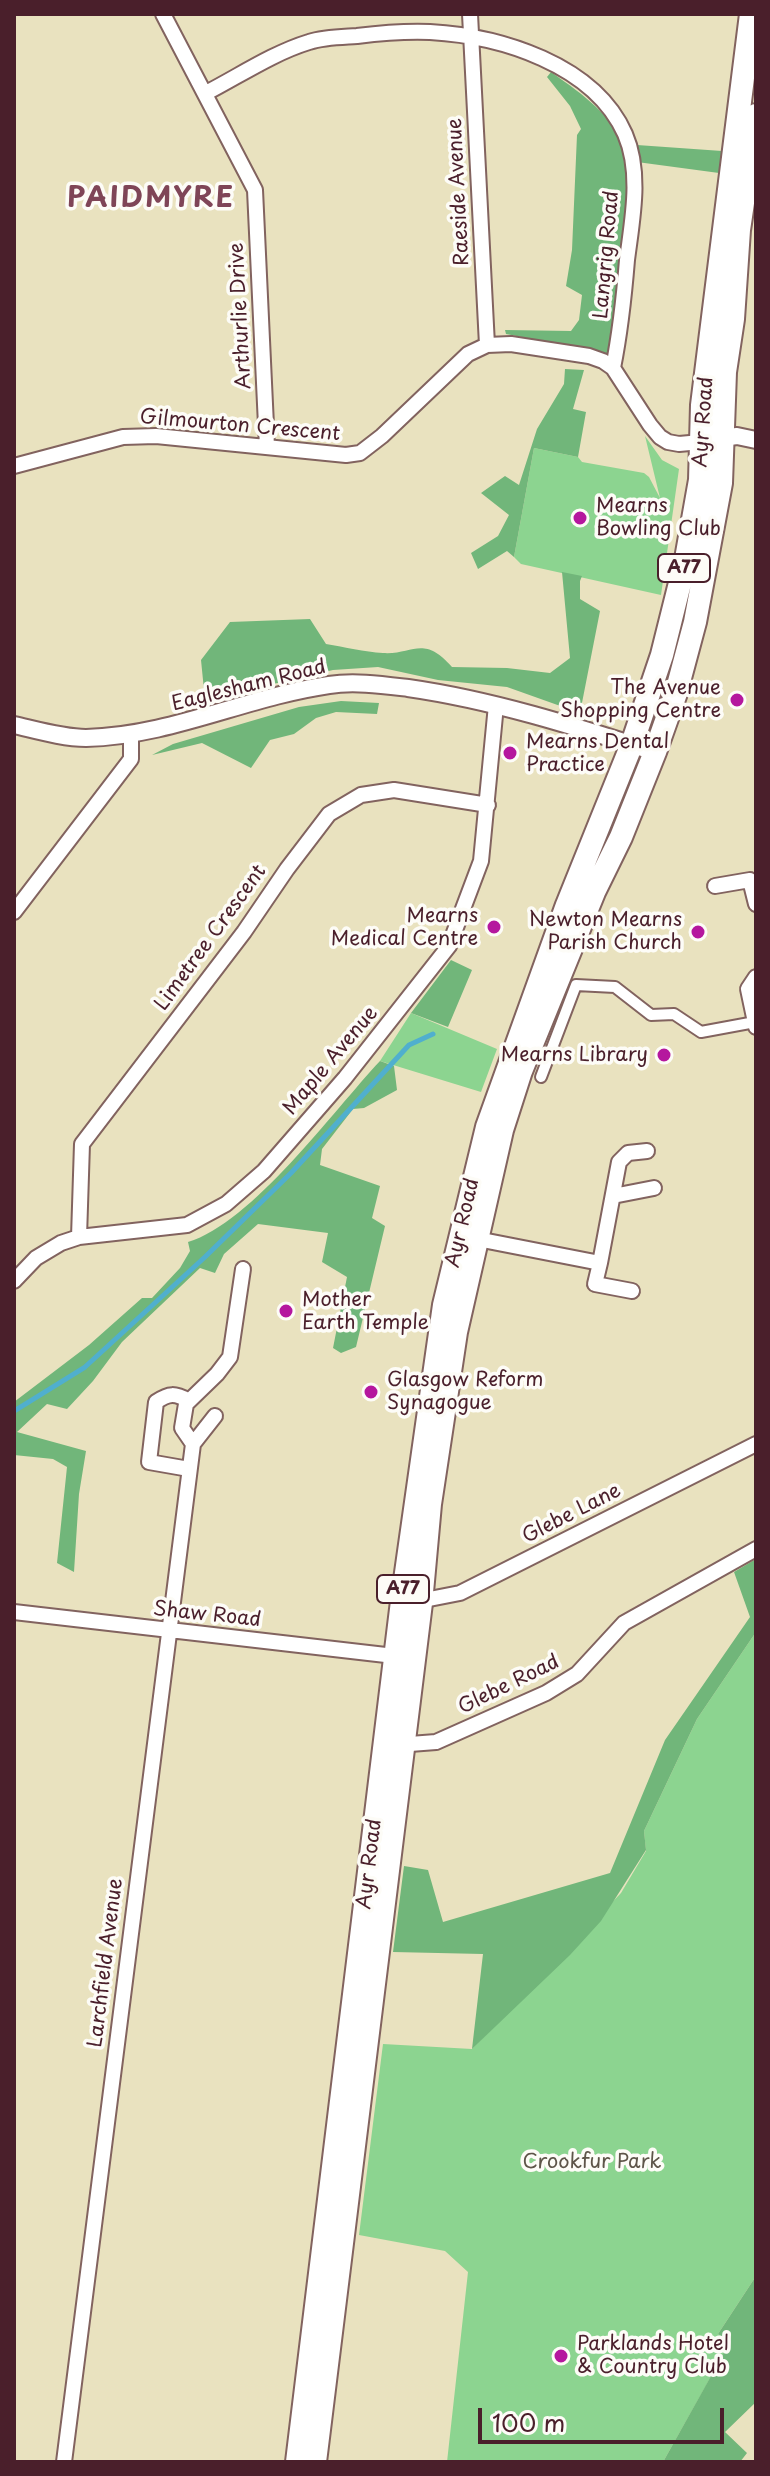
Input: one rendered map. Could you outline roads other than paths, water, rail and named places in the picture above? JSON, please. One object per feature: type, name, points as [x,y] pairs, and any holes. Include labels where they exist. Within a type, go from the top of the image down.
[{"type":"main road","name":"Ayr Road","points":[[297,2462],[411,1602],[430,1504],[487,1127],[567,905],[632,744],[662,655],[686,559],[700,480],[704,390],[751,51],[751,14]]},
{"type":"main road","name":"Ayr Road","points":[[468,1237],[521,1071],[655,752],[676,693],[695,622],[721,483],[725,372],[733,319],[739,230],[756,115]]},
{"type":"main road","name":"Ayr Road","points":[[315,2462],[393,1744]]},
{"type":"street","name":"Arthurlie Drive","points":[[163,14],[255,190],[267,447]]},
{"type":"street","points":[[470,14],[472,37]]},
{"type":"street","name":"Langrig Road","points":[[206,93],[312,41],[392,32],[472,37],[527,52],[574,76],[604,101],[625,135],[635,190],[613,368]]},
{"type":"street","name":"Raeside Avenue","points":[[472,37],[487,345]]},
{"type":"street","points":[[487,345],[511,344],[589,356],[613,368],[660,437],[679,444],[723,437],[756,440]]},
{"type":"street","name":"Gilmourton Crescent","points":[[14,466],[123,437],[156,436],[346,455],[360,453],[468,354],[487,345]]},
{"type":"street","name":"Eaglesham Road","points":[[14,725],[83,738],[131,734],[332,684],[386,685],[496,705],[655,752]]},
{"type":"street","name":"Maple Avenue","points":[[14,1281],[36,1258],[61,1243],[79,1237],[187,1225],[226,1204],[264,1171],[345,1078],[449,946],[481,861],[496,705]]},
{"type":"street","points":[[14,912],[131,759],[131,734]]},
{"type":"street","name":"Limetree Crescent","points":[[79,1237],[82,1144],[244,932],[329,814],[361,795],[394,790],[488,805]]},
{"type":"street","points":[[715,886],[750,880],[756,904]]},
{"type":"street","points":[[541,1077],[576,985],[615,987],[651,1015],[674,1014],[701,1032],[755,1024],[748,989],[756,977]]},
{"type":"street","points":[[632,1291],[595,1284],[619,1162],[628,1153],[647,1151]]},
{"type":"street","points":[[613,1196],[654,1188]]},
{"type":"street","points":[[468,1237],[600,1263]]},
{"type":"street","points":[[215,1416],[193,1444],[182,1428],[186,1404],[230,1357],[243,1269]]},
{"type":"street","points":[[189,1401],[177,1394],[167,1394],[156,1402],[149,1462],[189,1469]]},
{"type":"street","name":"Larchfield Avenue","points":[[64,2462],[193,1444]]},
{"type":"street","name":"Glebe Lane","points":[[411,1602],[460,1593],[756,1444]]},
{"type":"street","name":"Glebe Road","points":[[393,1744],[436,1742],[546,1693],[577,1674],[624,1623],[756,1549]]},
{"type":"street","name":"Shaw Road","points":[[14,1612],[404,1657]]},
{"type":"waterway","points":[[14,1411],[85,1367],[291,1173],[409,1045],[433,1034]]},
{"type":"place","name":"Mearns Bowling Club","points":[[580,518]]},
{"type":"place","name":"The Avenue Shopping Centre","points":[[737,700]]},
{"type":"place","name":"Mearns Dental Practice","points":[[510,753]]},
{"type":"place","name":"Mearns Medical Centre","points":[[494,927]]},
{"type":"place","name":"Newton Mearns Parish Church","points":[[698,932]]},
{"type":"place","name":"Mearns Library","points":[[664,1055]]},
{"type":"place","name":"Mother Earth Temple","points":[[286,1311]]},
{"type":"place","name":"Glasgow Reform Synagogue","points":[[371,1392]]},
{"type":"place","name":"Parklands Hotel & Country Club","points":[[561,2356]]},
{"type":"district","name":"PAIDMYRE","points":[[151,199]]},
{"type":"park label","name":"Crookfur Park","points":[[592,2162]]}]
